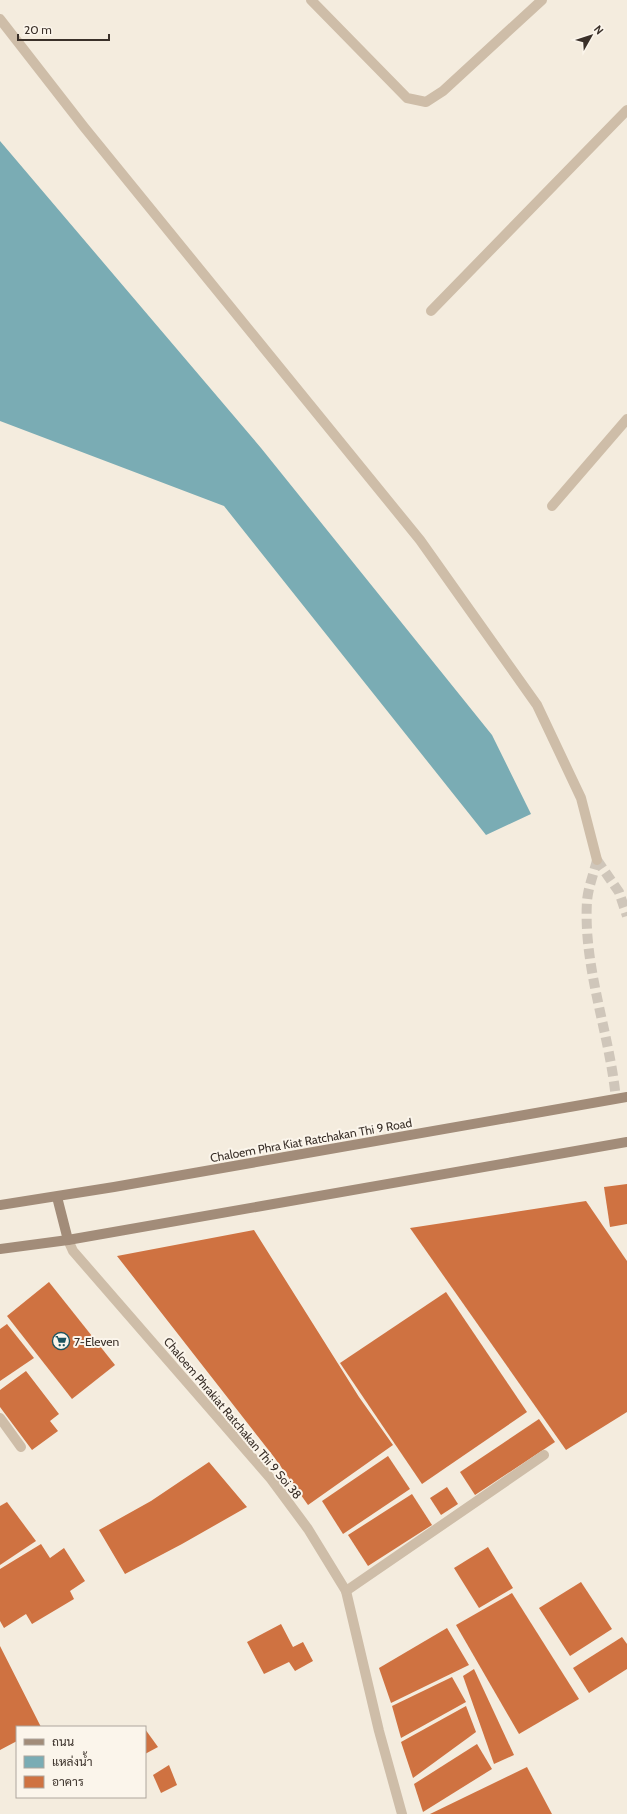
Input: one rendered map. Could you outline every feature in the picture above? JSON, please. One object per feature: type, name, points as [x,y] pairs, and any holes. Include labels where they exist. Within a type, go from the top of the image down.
[{"type":"main road","name":"Chaloem Phra Kiat Ratchakan Thi 9 Road","points":[[0,1205],[57,1197],[627,1097]]},
{"type":"main road","points":[[0,1249],[68,1240],[627,1142]]},
{"type":"main road","points":[[57,1197],[68,1240]]},
{"type":"street","points":[[311,0],[407,98],[426,102],[443,91],[542,0]]},
{"type":"street","points":[[0,19],[84,127],[429,553],[536,705],[581,798],[597,860]]},
{"type":"street","points":[[431,311],[627,110]]},
{"type":"street","points":[[552,506],[627,419]]},
{"type":"street","name":"Chaloem Phrakiat Ratchakan Thi 9 Soi 38","points":[[68,1240],[73,1251],[271,1479],[308,1529],[346,1591],[379,1731],[402,1814]]},
{"type":"street","points":[[0,1418],[21,1447]]},
{"type":"street","points":[[346,1591],[544,1455]]},
{"type":"water","points":[[0,141],[261,448],[492,735],[531,814],[486,835],[224,506],[0,421]]},
{"type":"building","points":[[627,1184],[627,1224],[610,1227],[604,1187]]},
{"type":"building","points":[[586,1201],[627,1261],[627,1412],[566,1450],[410,1228]]},
{"type":"building","points":[[254,1230],[359,1397],[393,1445],[308,1505],[274,1457],[117,1256]]},
{"type":"building","name":"7-Eleven","points":[[49,1282],[115,1365],[72,1399],[7,1316]]},
{"type":"building","points":[[446,1292],[527,1412],[422,1484],[340,1363]]},
{"type":"building","points":[[7,1324],[34,1358],[0,1381],[0,1329]]},
{"type":"building","points":[[26,1371],[59,1414],[50,1421],[58,1431],[32,1450],[0,1407],[0,1390]]},
{"type":"building","points":[[539,1419],[555,1442],[475,1495],[460,1472]]},
{"type":"building","points":[[388,1456],[410,1489],[343,1534],[322,1501]]},
{"type":"building","points":[[209,1462],[247,1507],[125,1574],[99,1530],[151,1501]]},
{"type":"building","points":[[447,1487],[458,1504],[441,1515],[430,1498]]},
{"type":"building","points":[[412,1494],[432,1525],[368,1566],[348,1535]]},
{"type":"building","points":[[7,1502],[36,1541],[0,1565],[0,1506]]},
{"type":"building","points":[[41,1544],[50,1558],[64,1548],[85,1581],[70,1591],[74,1599],[32,1624],[26,1614],[4,1628],[0,1621],[0,1569]]},
{"type":"building","points":[[488,1547],[513,1588],[479,1608],[454,1568]]},
{"type":"building","points":[[581,1582],[612,1629],[570,1656],[539,1608]]},
{"type":"building","points":[[512,1593],[579,1699],[519,1734],[456,1625]]},
{"type":"building","points":[[281,1624],[293,1647],[303,1642],[313,1661],[295,1671],[289,1662],[264,1674],[247,1642]]},
{"type":"building","points":[[447,1628],[469,1665],[391,1703],[379,1668]]},
{"type":"building","points":[[622,1637],[627,1644],[627,1669],[589,1693],[573,1668]]},
{"type":"building","points":[[0,1646],[40,1726],[16,1726],[16,1742],[0,1750]]},
{"type":"building","points":[[474,1669],[514,1755],[494,1764],[463,1676]]},
{"type":"building","points":[[452,1677],[466,1702],[401,1738],[392,1706]]},
{"type":"building","points":[[466,1706],[476,1732],[413,1778],[401,1742]]},
{"type":"building","points":[[146,1730],[158,1747],[146,1753]]},
{"type":"building","points":[[477,1744],[492,1769],[423,1812],[414,1784]]},
{"type":"building","points":[[169,1765],[177,1785],[161,1793],[153,1775]]},
{"type":"building","points":[[527,1767],[552,1814],[430,1814]]},
{"type":"tunnel","points":[[597,860],[587,901],[587,926],[593,976],[613,1075],[616,1100]]},
{"type":"tunnel","points":[[597,860],[619,892],[627,916]]},
{"type":"place","name":"7-Eleven","points":[[61,1341]]}]
